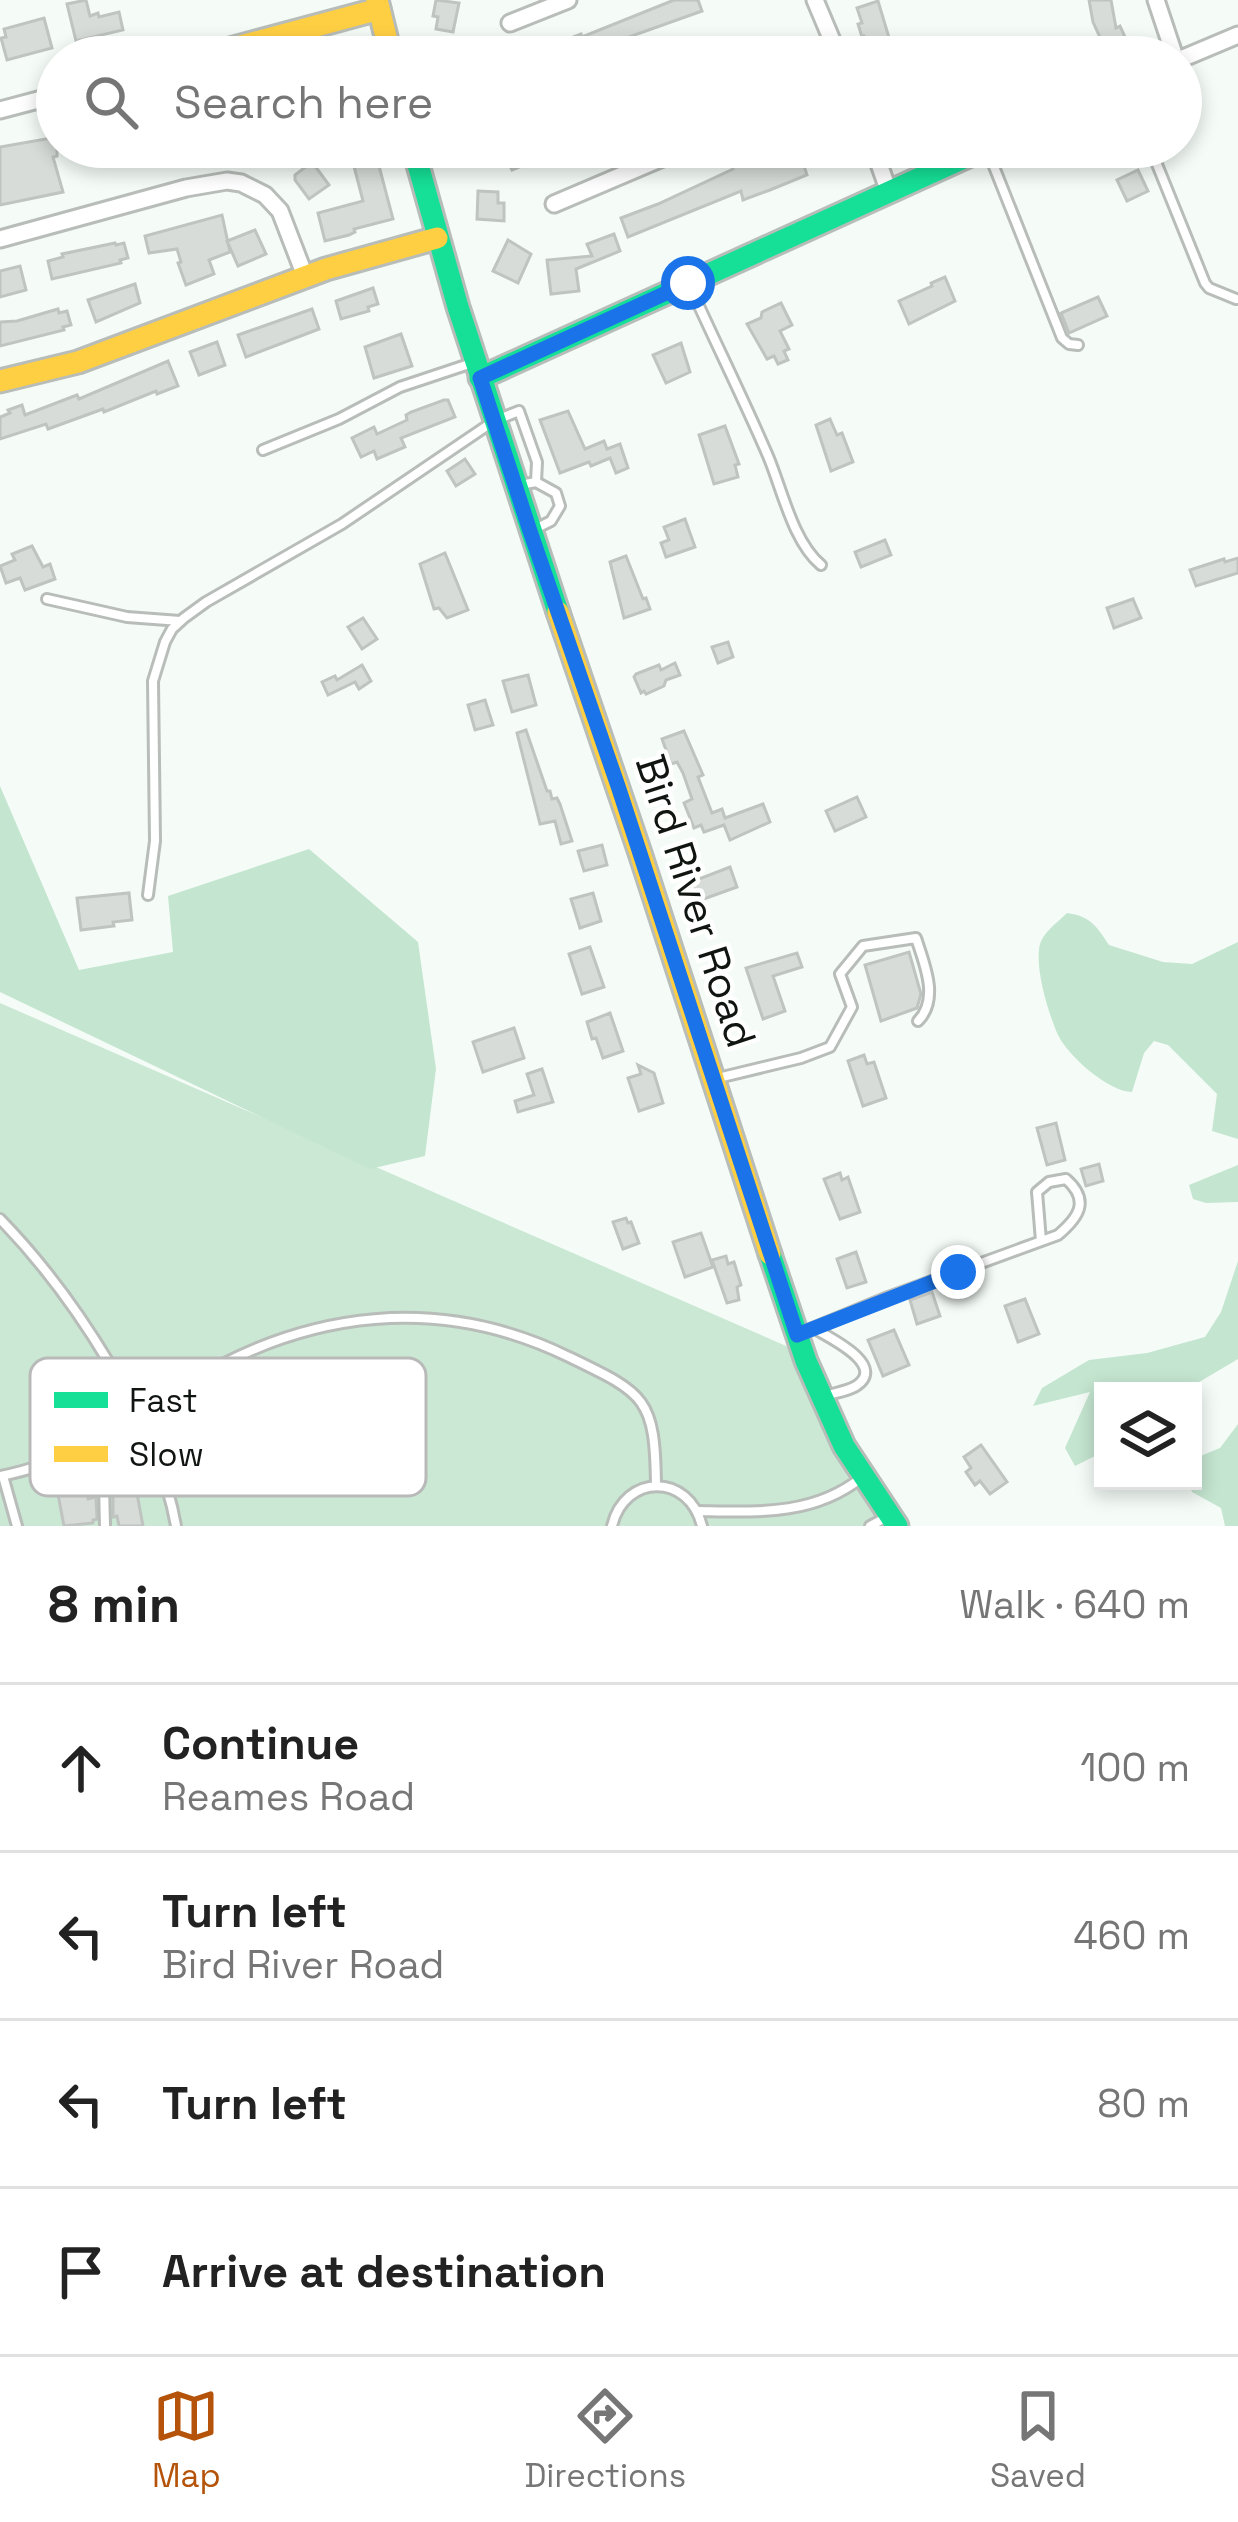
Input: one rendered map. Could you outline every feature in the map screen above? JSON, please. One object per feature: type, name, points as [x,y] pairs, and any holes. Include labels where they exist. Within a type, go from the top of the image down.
[{"type":"street","points":[[510,23],[568,0]]},
{"type":"street","points":[[815,0],[830,36]]},
{"type":"street","points":[[1156,0],[1170,36]]},
{"type":"street","points":[[271,36],[378,4],[386,36]]},
{"type":"street","points":[[1202,49],[1238,35]]},
{"type":"street","points":[[0,110],[36,101]]},
{"type":"street","name":"Bird River Road","points":[[419,168],[494,422],[525,484],[530,531],[712,1079],[805,1332],[821,1398],[885,1523]]},
{"type":"street","points":[[554,204],[639,168]]},
{"type":"street","points":[[880,168],[889,192]]},
{"type":"street","points":[[478,370],[688,283],[941,168]]},
{"type":"street","points":[[0,239],[226,181],[266,195],[280,211],[305,276]]},
{"type":"street","points":[[0,381],[78,362],[305,276],[437,238]]},
{"type":"lane","points":[[994,168],[1061,338],[1078,344]]},
{"type":"lane","points":[[1158,168],[1205,284],[1236,299]]},
{"type":"lane","points":[[688,283],[802,542],[821,565]]},
{"type":"lane","points":[[263,450],[400,387],[478,370]]},
{"type":"lane","points":[[148,895],[156,807],[153,681],[165,642],[180,621],[342,524],[494,422]]},
{"type":"lane","points":[[525,484],[556,493],[560,506],[551,520],[530,531]]},
{"type":"lane","points":[[47,598],[127,617],[180,621]]},
{"type":"lane","points":[[712,1079],[830,1047],[852,1007],[840,974],[863,946],[916,938],[929,982],[926,1013],[918,1021]]},
{"type":"lane","points":[[805,1332],[1058,1235],[1076,1220],[1081,1206],[1066,1179],[1049,1181],[1037,1192],[1041,1241]]},
{"type":"lane","points":[[0,1219],[67,1300],[106,1358]]},
{"type":"lane","points":[[234,1358],[314,1328],[376,1320],[488,1325],[536,1341],[631,1391],[653,1427],[656,1486]]},
{"type":"lane","points":[[805,1332],[859,1357],[864,1369],[855,1386],[821,1398]]},
{"type":"lane","points":[[2,1476],[16,1526]]},
{"type":"lane","points":[[698,1511],[751,1512],[817,1504],[863,1477]]},
{"type":"lane","points":[[612,1526],[630,1494],[656,1486],[689,1498],[702,1526]]},
{"type":"lane","points":[[104,1496],[105,1526]]},
{"type":"lane","points":[[168,1496],[176,1526]]},
{"type":"green space","points":[[0,786],[79,970],[173,952],[168,896],[309,849],[418,942],[436,1069],[425,1156],[370,1169],[0,992]]},
{"type":"green space","points":[[1067,913],[1092,923],[1109,945],[1163,962],[1192,964],[1238,942],[1238,1139],[1212,1131],[1217,1094],[1168,1045],[1154,1041],[1144,1053],[1132,1092],[1101,1080],[1063,1043],[1047,1005],[1039,959],[1042,939]]},
{"type":"green space","points":[[0,1003],[793,1349],[844,1466],[886,1526],[0,1526]]},
{"type":"green space","points":[[1238,1165],[1238,1202],[1193,1199],[1189,1185]]},
{"type":"green space","points":[[1238,1261],[1238,1359],[1199,1382],[1094,1382],[1094,1456],[1075,1466],[1065,1448],[1090,1392],[1033,1406],[1042,1388],[1089,1360],[1147,1353],[1205,1337],[1221,1312]]},
{"type":"green space","points":[[1238,1424],[1238,1526],[1225,1526],[1221,1508],[1191,1490],[1202,1490],[1202,1455],[1220,1448]]},
{"type":"building","points":[[86,0],[90,16],[119,12],[123,30],[75,36],[67,4]]},
{"type":"building","points":[[436,0],[459,3],[453,32],[436,29]]},
{"type":"building","points":[[674,0],[698,0],[702,11],[632,36],[584,36]]},
{"type":"building","points":[[1089,0],[1111,0],[1116,28],[1120,26],[1125,36],[1099,36]]},
{"type":"building","points":[[878,1],[888,36],[862,36],[857,8]]},
{"type":"building","points":[[44,18],[49,36],[36,36],[36,52],[7,60],[1,38],[6,37],[4,29]]},
{"type":"building","points":[[36,141],[36,168],[56,168],[63,192],[0,205],[0,147]]},
{"type":"building","points":[[304,168],[316,168],[329,185],[309,199],[295,175]]},
{"type":"building","points":[[354,168],[380,168],[393,219],[325,241],[318,213],[363,201]]},
{"type":"building","points":[[805,168],[807,175],[743,200],[741,191],[628,237],[621,218],[733,169]]},
{"type":"building","points":[[1138,170],[1148,191],[1127,201],[1117,180]]},
{"type":"building","points":[[478,191],[498,192],[498,203],[504,203],[504,221],[477,219]]},
{"type":"building","points":[[222,215],[230,252],[209,260],[214,274],[186,285],[177,249],[149,253],[145,236]]},
{"type":"building","points":[[255,230],[266,254],[238,266],[227,241]]},
{"type":"building","points":[[614,234],[620,251],[576,269],[579,291],[551,294],[547,260],[592,256],[587,244]]},
{"type":"building","points":[[508,240],[531,254],[518,283],[493,271]]},
{"type":"building","points":[[124,243],[128,258],[121,263],[52,279],[48,261]]},
{"type":"building","points":[[20,266],[26,290],[0,297],[0,271]]},
{"type":"building","points":[[945,277],[955,301],[909,324],[899,301]]},
{"type":"building","points":[[135,284],[140,303],[96,322],[88,300]]},
{"type":"building","points":[[373,288],[378,304],[341,319],[336,301]]},
{"type":"building","points":[[1098,297],[1107,316],[1069,333],[1061,313]]},
{"type":"building","points":[[781,303],[792,325],[780,331],[789,349],[784,351],[788,360],[778,364],[774,356],[767,359],[747,324]]},
{"type":"building","points":[[58,309],[59,313],[67,311],[71,325],[64,330],[0,346],[0,322]]},
{"type":"building","points":[[312,309],[319,329],[246,357],[238,335]]},
{"type":"building","points":[[401,334],[412,366],[374,378],[365,347]]},
{"type":"building","points":[[217,342],[225,365],[199,375],[190,352]]},
{"type":"building","points":[[681,343],[690,372],[666,383],[653,355]]},
{"type":"building","points":[[168,361],[178,386],[48,429],[46,424],[0,439],[0,417],[8,410],[22,405],[25,415],[77,395],[79,399]]},
{"type":"building","points":[[444,400],[455,417],[401,438],[405,447],[377,459],[374,451],[361,457],[352,438],[374,427],[377,434],[407,420],[411,412]]},
{"type":"building","points":[[568,411],[585,449],[604,441],[607,449],[620,444],[628,468],[616,473],[610,458],[560,473],[540,420]]},
{"type":"building","points":[[830,419],[837,435],[842,433],[853,462],[831,471],[816,425]]},
{"type":"building","points":[[725,426],[739,464],[735,465],[738,477],[714,484],[699,435]]},
{"type":"building","points":[[465,459],[475,474],[456,486],[447,471]]},
{"type":"building","points":[[685,519],[695,547],[666,557],[661,543],[669,540],[664,527]]},
{"type":"building","points":[[885,540],[891,555],[861,567],[855,552]]},
{"type":"building","points":[[32,546],[43,567],[50,564],[55,579],[25,590],[20,578],[6,583],[0,566],[15,560],[12,554]]},
{"type":"building","points":[[445,553],[468,610],[447,618],[439,608],[434,609],[420,564]]},
{"type":"building","points":[[626,556],[650,609],[624,618],[610,562]]},
{"type":"building","points":[[1238,558],[1238,573],[1196,586],[1190,570]]},
{"type":"building","points":[[1133,599],[1141,618],[1114,628],[1107,608]]},
{"type":"building","points":[[363,618],[377,639],[362,649],[348,627]]},
{"type":"building","points":[[728,642],[733,657],[718,663],[712,647]]},
{"type":"building","points":[[675,663],[680,675],[641,693],[636,674]]},
{"type":"building","points":[[362,665],[371,681],[359,689],[355,682],[328,695],[322,682],[335,676],[337,680]]},
{"type":"building","points":[[528,675],[536,705],[512,712],[503,681]]},
{"type":"building","points":[[485,700],[493,725],[475,730],[468,705]]},
{"type":"building","points":[[526,730],[547,791],[560,804],[572,841],[561,844],[555,821],[540,824],[517,733]]},
{"type":"building","points":[[684,731],[703,775],[698,777],[712,813],[722,809],[725,818],[763,804],[770,822],[730,840],[724,825],[704,832],[701,825],[694,828],[684,803],[692,799],[683,773],[677,762],[671,764],[662,739]]},
{"type":"building","points":[[857,797],[866,817],[835,831],[826,811]]},
{"type":"building","points":[[602,845],[607,865],[584,871],[578,851]]},
{"type":"building","points":[[730,867],[737,887],[698,901],[691,882]]},
{"type":"building","points":[[129,893],[132,920],[81,930],[77,898]]},
{"type":"building","points":[[593,893],[601,921],[580,928],[571,899]]},
{"type":"building","points":[[590,947],[604,987],[582,994],[569,954]]},
{"type":"building","points":[[909,952],[921,994],[917,1008],[881,1021],[865,965]]},
{"type":"building","points":[[797,953],[802,967],[773,976],[785,1011],[763,1019],[746,968]]},
{"type":"building","points":[[610,1013],[623,1051],[603,1058],[587,1022]]},
{"type":"building","points":[[514,1028],[524,1058],[483,1072],[473,1042]]},
{"type":"building","points":[[864,1055],[867,1064],[874,1062],[886,1098],[863,1106],[848,1061]]},
{"type":"building","points":[[638,1065],[654,1073],[663,1103],[639,1111],[628,1078],[641,1074]]},
{"type":"building","points":[[542,1069],[553,1102],[518,1112],[515,1101],[534,1095],[527,1074]]},
{"type":"building","points":[[1056,1123],[1065,1160],[1047,1165],[1037,1128]]},
{"type":"building","points":[[1099,1164],[1103,1181],[1086,1186],[1081,1169]]},
{"type":"building","points":[[840,1173],[842,1180],[848,1177],[860,1212],[840,1219],[824,1179]]},
{"type":"building","points":[[626,1218],[639,1243],[623,1249],[613,1222]]},
{"type":"building","points":[[701,1233],[713,1267],[685,1277],[673,1242]]},
{"type":"building","points":[[856,1252],[866,1282],[847,1288],[837,1259]]},
{"type":"building","points":[[726,1256],[728,1264],[734,1262],[741,1285],[737,1287],[739,1300],[727,1303],[712,1260]]},
{"type":"building","points":[[932,1292],[940,1316],[917,1324],[910,1300]]},
{"type":"building","points":[[1025,1299],[1039,1334],[1018,1342],[1005,1306]]},
{"type":"building","points":[[894,1330],[909,1365],[883,1376],[868,1340]]},
{"type":"building","points":[[981,1445],[1007,1482],[990,1494],[966,1472],[971,1468],[964,1457]]},
{"type":"building","points":[[58,1496],[96,1497],[93,1523],[64,1526]]},
{"type":"building","points":[[113,1496],[137,1496],[143,1526],[119,1526],[117,1516],[113,1517]]},
{"type":"traffic: fast","points":[[419,168],[458,307],[558,612]]},
{"type":"traffic: fast","points":[[480,378],[942,168]]},
{"type":"traffic: fast","points":[[770,1254],[806,1361],[844,1446],[897,1526]]},
{"type":"traffic: slow","points":[[377,0],[386,36]]},
{"type":"traffic: slow","points":[[278,36],[379,9]]},
{"type":"traffic: slow","points":[[0,381],[78,362],[326,269],[437,238]]},
{"type":"traffic: slow","points":[[558,612],[770,1254]]},
{"type":"route","points":[[688,283],[480,378],[797,1335],[958,1272]]}]
